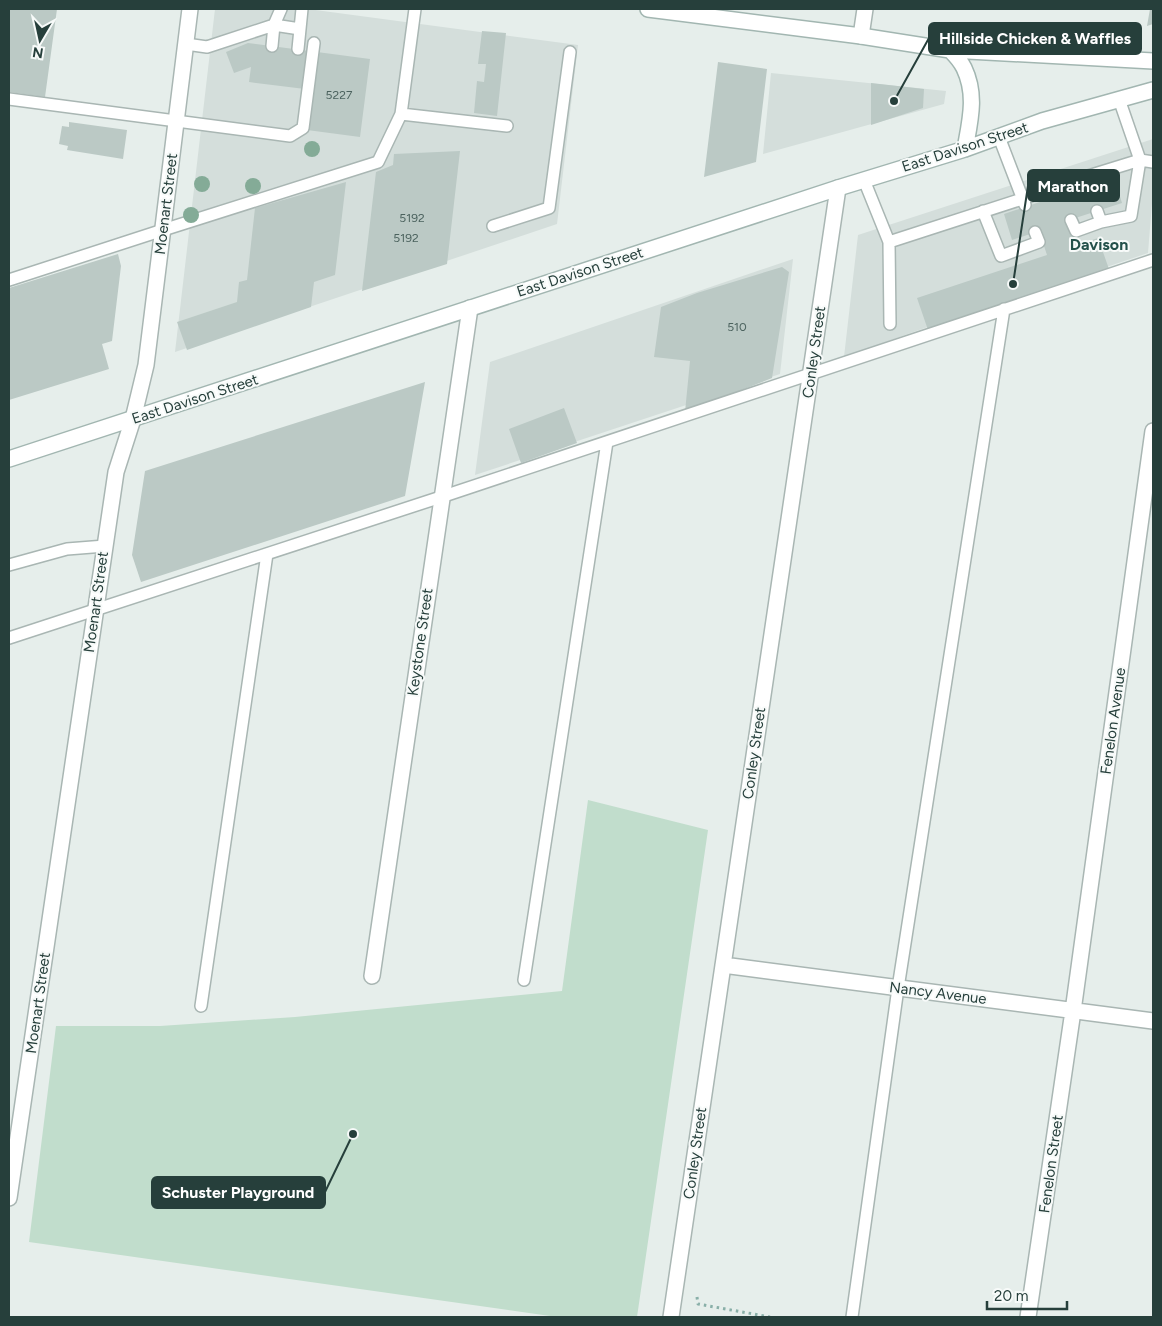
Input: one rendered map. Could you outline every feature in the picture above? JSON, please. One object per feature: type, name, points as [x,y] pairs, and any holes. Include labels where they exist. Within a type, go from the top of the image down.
[{"type":"street","name":"Moenart Street","points":[[9,1198],[116,472],[133,419],[146,366],[190,9]]},
{"type":"street","points":[[648,9],[861,36],[950,50],[1153,61]]},
{"type":"street","points":[[861,36],[865,9]]},
{"type":"street","points":[[950,50],[964,67],[971,85],[972,104],[965,149]]},
{"type":"street","name":"East Davison Street","points":[[9,459],[838,188],[965,149],[1042,121],[1153,90]]},
{"type":"street","name":"Conley Street","points":[[671,1317],[838,188]]},
{"type":"street","name":"Keystone Street","points":[[372,976],[470,308]]},
{"type":"street","name":"Fenelon Avenue","points":[[1073,1011],[1153,431]]},
{"type":"street","name":"Nancy Avenue","points":[[723,965],[1153,1021]]},
{"type":"street","name":"Fenelon Street","points":[[1028,1317],[1073,1011]]},
{"type":"lane","points":[[272,46],[274,25],[281,9]]},
{"type":"lane","points":[[298,49],[302,9]]},
{"type":"lane","points":[[9,280],[378,162],[401,114],[415,9]]},
{"type":"lane","points":[[186,44],[206,47],[274,25],[300,29]]},
{"type":"lane","points":[[9,99],[290,136],[303,128],[314,43]]},
{"type":"lane","points":[[493,226],[550,208],[570,52]]},
{"type":"lane","points":[[1072,228],[1099,217],[1131,216],[1140,160],[1119,99]]},
{"type":"lane","points":[[401,114],[507,126]]},
{"type":"lane","points":[[999,137],[1024,202]]},
{"type":"lane","points":[[889,242],[983,211],[1024,202],[1061,190],[1140,160],[1153,162]]},
{"type":"lane","points":[[864,180],[889,242],[890,324]]},
{"type":"lane","points":[[983,211],[1001,256],[1039,239]]},
{"type":"lane","points":[[9,638],[442,497],[1153,260]]},
{"type":"lane","points":[[852,1317],[898,988],[1004,309]]},
{"type":"lane","points":[[524,980],[607,442]]},
{"type":"lane","points":[[9,565],[68,549],[105,546]]},
{"type":"lane","points":[[201,1006],[267,554]]},
{"type":"path","points":[[675,1288],[696,1291],[698,1304],[770,1317]]},
{"type":"shaded area","points":[[215,9],[308,9],[578,45],[557,224],[175,352]]},
{"type":"shaded area","points":[[771,73],[946,91],[944,104],[763,154]]},
{"type":"shaded area","points":[[1153,139],[1153,191],[1148,253],[844,357],[858,235]]},
{"type":"shaded area","points":[[793,259],[780,374],[475,475],[490,362]]},
{"type":"green space","points":[[588,800],[708,830],[637,1317],[557,1317],[29,1242],[56,1026],[160,1026],[295,1017],[562,991]]},
{"type":"building","points":[[9,9],[57,9],[45,97],[9,92]]},
{"type":"building","points":[[1150,9],[1153,9],[1153,24],[1147,26]]},
{"type":"building","points":[[482,31],[506,33],[497,116],[474,113],[477,81],[484,82],[486,64],[478,64]]},
{"type":"building","points":[[248,43],[309,51],[305,89],[249,82],[251,67],[234,73],[226,52]]},
{"type":"building","points":[[317,52],[370,59],[360,137],[307,130]]},
{"type":"building","points":[[718,62],[767,69],[756,162],[704,177]]},
{"type":"building","points":[[871,83],[924,89],[923,108],[871,125]]},
{"type":"building","points":[[69,122],[127,130],[123,159],[67,150],[68,146],[59,144],[62,126],[69,127]]},
{"type":"building","points":[[460,151],[447,264],[362,291],[376,172],[393,165],[394,154]]},
{"type":"building","points":[[1114,177],[1122,203],[1066,221],[1075,246],[1098,238],[1109,269],[928,330],[917,298],[1047,255],[1039,231],[1012,240],[1004,214]]},
{"type":"building","points":[[346,182],[335,275],[314,282],[311,307],[187,350],[177,322],[237,302],[239,282],[247,280],[255,208]]},
{"type":"building","points":[[118,254],[121,266],[112,341],[102,344],[109,369],[9,400],[9,288]]},
{"type":"building","points":[[782,267],[789,272],[772,378],[685,412],[690,361],[654,357],[661,307],[697,293]]},
{"type":"building","points":[[425,382],[405,496],[141,582],[132,555],[145,471]]},
{"type":"building","points":[[564,408],[577,443],[521,463],[509,429]]},
{"type":"place","name":"Hillside Chicken & Waffles","points":[[894,101]]},
{"type":"place","name":"Marathon","points":[[1013,284]]},
{"type":"place","name":"Schuster Playground","points":[[353,1134]]},
{"type":"district","name":"Davison","points":[[1099,244]]}]
